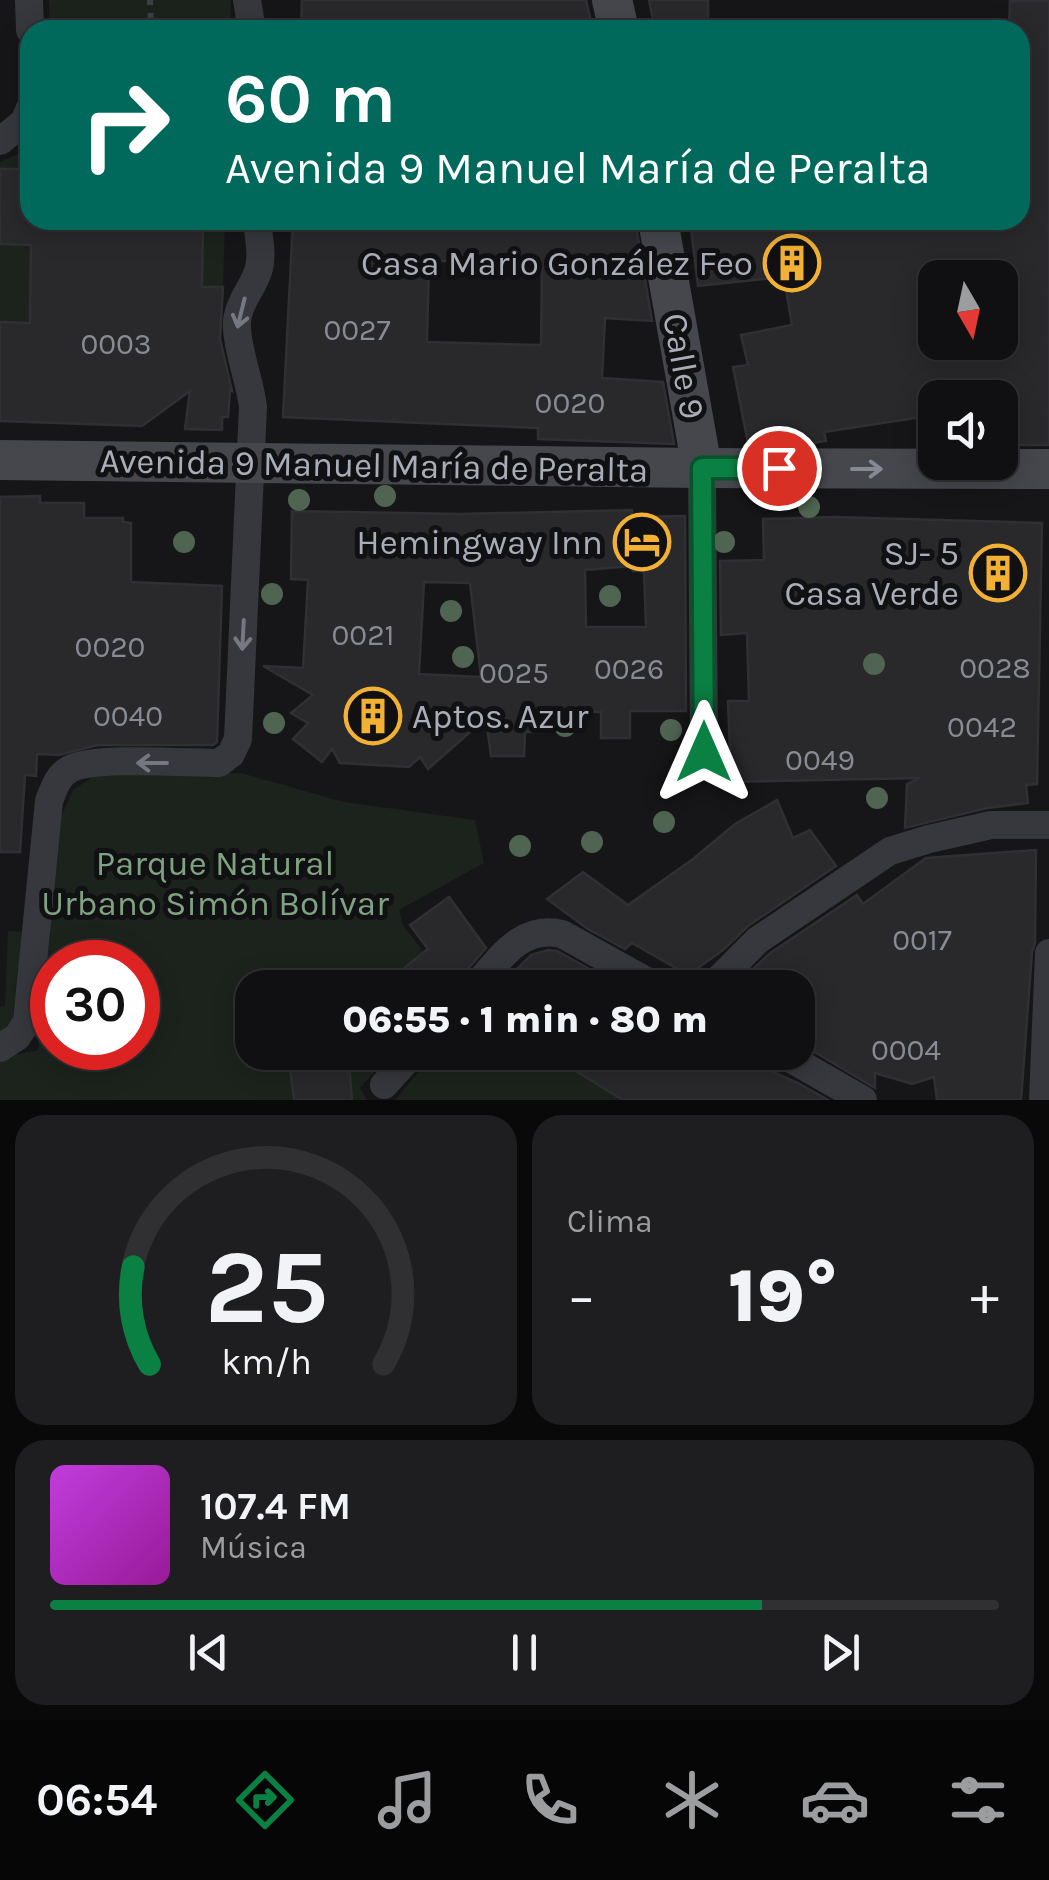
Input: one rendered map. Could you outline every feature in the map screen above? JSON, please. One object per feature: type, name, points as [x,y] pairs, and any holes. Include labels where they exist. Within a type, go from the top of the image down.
[{"type":"street","points":[[0,141],[20,125]]},
{"type":"street","points":[[9,1043],[26,1022],[50,801],[56,782],[70,768],[94,763],[218,762],[231,754],[238,739],[253,407],[236,327],[240,308],[259,272],[258,230]]},
{"type":"street","name":"Calle 9","points":[[660,230],[702,468],[704,752]]},
{"type":"street","name":"Avenida 9 Manuel María de Peralta","points":[[0,460],[1049,469]]},
{"type":"street","points":[[728,970],[758,940],[890,851],[929,838],[991,826],[1049,826]]},
{"type":"street","points":[[490,970],[513,945],[529,934],[546,930],[562,934],[627,970]]},
{"type":"street","points":[[1043,1100],[1049,954]]},
{"type":"street","points":[[384,1085],[398,1070]]},
{"type":"street","points":[[810,1070],[863,1100]]},
{"type":"green space","points":[[49,0],[231,0],[230,20],[50,20]]},
{"type":"green space","points":[[20,153],[20,230],[225,230],[223,287],[31,286],[30,323],[0,322],[0,162]]},
{"type":"green space","name":"Parque Natural Urbano Simón Bolívar","points":[[241,773],[344,802],[475,820],[484,863],[399,910],[403,925],[437,970],[235,970],[235,1070],[376,1070],[360,1088],[367,1100],[0,1100],[0,1058],[30,1052],[30,1070],[160,1070],[160,940],[49,940],[61,817],[73,790],[96,775]]},
{"type":"green space","points":[[8,931],[26,932],[19,1013],[0,1039],[0,1007],[5,1006]]},
{"type":"green space","points":[[420,1070],[577,1070],[623,1100],[395,1100]]},
{"type":"building","points":[[302,0],[586,0],[591,20],[301,20]]},
{"type":"building","points":[[649,0],[708,0],[707,20],[653,20]]},
{"type":"building","points":[[1010,1],[1049,1],[1049,445],[1018,445],[1018,380],[918,380],[918,418],[824,432],[826,441],[798,445],[797,436],[748,443],[733,367],[748,365],[741,335],[792,325],[784,277],[698,286],[691,230],[1030,230],[1030,20],[1009,20]]},
{"type":"building","points":[[0,169],[20,169],[20,230],[203,230],[202,287],[223,287],[220,339],[232,391],[228,417],[222,417],[222,430],[185,429],[190,391],[142,426],[0,421],[0,322],[30,323],[31,245],[0,244]]},
{"type":"building","points":[[292,230],[637,230],[652,321],[605,318],[602,378],[663,382],[674,444],[538,439],[538,428],[283,417]],"holes":[[[429,260],[542,268],[541,345],[427,342]]]},
{"type":"building","points":[[40,496],[40,503],[84,503],[84,518],[123,518],[123,522],[131,523],[131,582],[222,586],[217,742],[98,745],[59,755],[37,754],[36,776],[25,775],[20,852],[0,852],[0,497]]},
{"type":"building","points":[[632,510],[632,517],[685,516],[686,711],[630,711],[630,738],[601,738],[601,712],[545,712],[544,732],[525,732],[524,756],[491,756],[486,718],[428,769],[420,757],[409,767],[340,763],[332,749],[322,762],[293,739],[308,723],[291,713],[313,695],[263,666],[303,668],[308,580],[291,579],[292,511],[462,514]],"holes":[[[632,566],[633,571],[644,571],[646,627],[586,627],[585,570]],[[424,582],[470,583],[481,677],[419,674]]]},
{"type":"building","points":[[835,517],[1042,523],[1037,784],[1026,785],[1028,803],[987,808],[905,828],[907,784],[920,778],[731,782],[728,701],[749,701],[747,633],[721,635],[720,561],[764,560],[763,519]]},
{"type":"building","points":[[777,800],[793,838],[810,830],[836,866],[748,926],[695,970],[679,970],[632,943],[625,949],[588,929],[547,899],[583,872],[628,905],[735,824]]},
{"type":"building","points":[[1036,850],[1035,943],[1021,1100],[937,1100],[934,1077],[912,1084],[875,1073],[875,1088],[815,1052],[815,970],[752,970],[769,954],[857,895],[863,904],[926,858]]},
{"type":"building","points":[[449,897],[486,948],[467,970],[402,970],[428,949],[410,925]]},
{"type":"building","points":[[557,951],[591,970],[516,970],[531,955]]},
{"type":"building","points":[[290,1070],[350,1070],[352,1100],[294,1100]]},
{"type":"building","points":[[574,1070],[769,1070],[828,1100],[623,1100]]},
{"type":"place","name":"Casa Mario González Feo","points":[[792,263]]},
{"type":"place","name":"Hemingway Inn","points":[[642,542]]},
{"type":"place","name":"SJ- 5 Casa Verde","points":[[998,573]]},
{"type":"place","name":"Aptos. Azur","points":[[373,716]]},
{"type":"route","points":[[704,752],[702,468],[779,468]]}]
